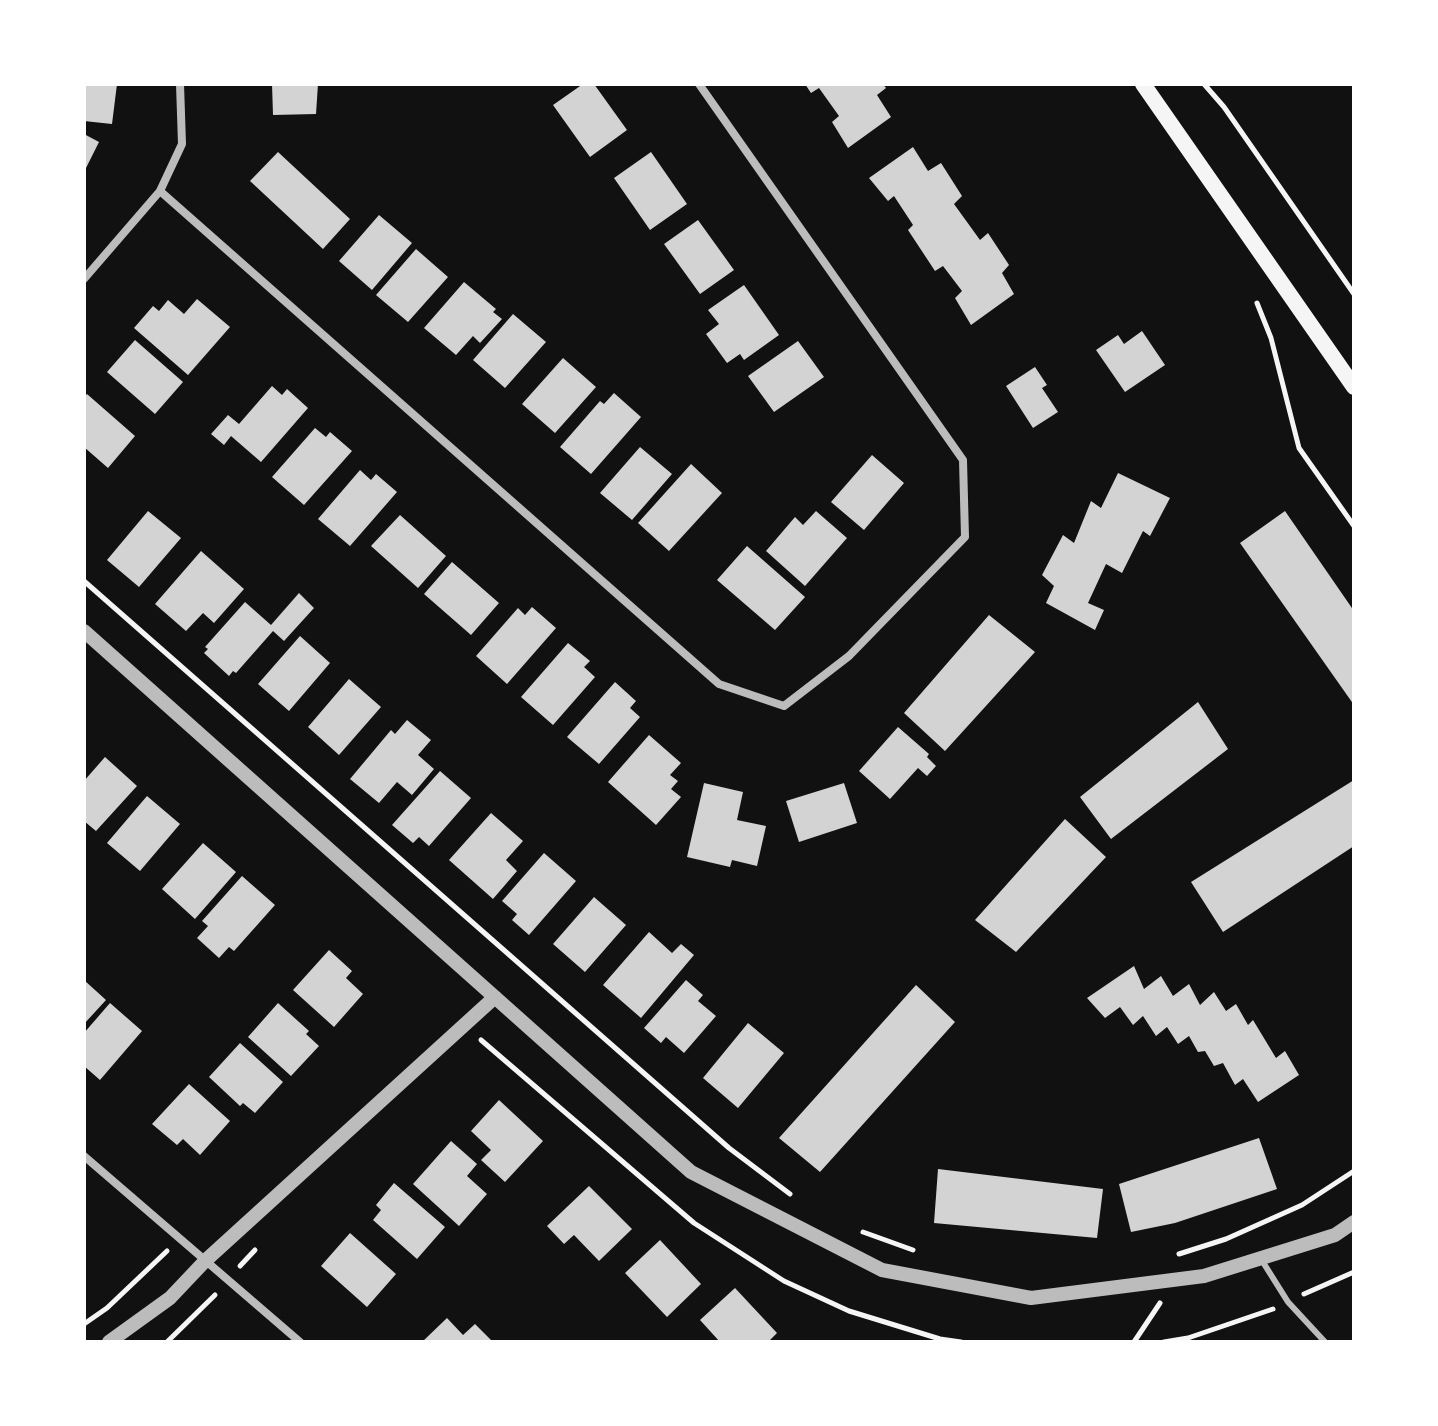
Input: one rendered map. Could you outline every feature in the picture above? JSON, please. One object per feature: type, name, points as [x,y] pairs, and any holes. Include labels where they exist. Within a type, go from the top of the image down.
[{"type":"main road","points":[[1143,84],[1354,387]]},
{"type":"street","points":[[84,279],[160,191],[182,144],[180,84]]},
{"type":"street","points":[[160,191],[719,684],[784,706],[849,656],[965,537],[963,460],[699,84]]},
{"type":"street","points":[[84,631],[691,1172],[882,1270],[1031,1298],[1204,1276],[1335,1235],[1354,1222]]},
{"type":"street","points":[[109,1342],[170,1298],[205,1261],[495,997]]},
{"type":"street","points":[[84,1156],[300,1342]]},
{"type":"lane","points":[[1261,1259],[1288,1302],[1325,1342]]},
{"type":"path","points":[[1204,84],[1224,107],[1354,294]]},
{"type":"path","points":[[1257,303],[1271,338],[1299,448],[1354,526]]},
{"type":"path","points":[[84,581],[729,1148],[798,1200]]},
{"type":"path","points":[[472,1041],[477,1036],[694,1223],[784,1281],[849,1311],[940,1339],[961,1342]]},
{"type":"path","points":[[1174,1255],[1226,1239],[1302,1205],[1354,1171]]},
{"type":"path","points":[[851,1227],[919,1252]]},
{"type":"path","points":[[254,1251],[265,1240]]},
{"type":"path","points":[[84,1324],[107,1308],[160,1258]]},
{"type":"path","points":[[1164,1342],[1188,1338],[1273,1310],[1354,1272]]},
{"type":"path","points":[[1134,1342],[1175,1280]]},
{"type":"path","points":[[167,1342],[211,1299]]},
{"type":"building","points":[[84,84],[117,84],[112,124],[84,121]]},
{"type":"building","points":[[272,84],[318,84],[316,114],[273,115]]},
{"type":"building","points":[[583,84],[594,84],[627,130],[590,157],[553,105]]},
{"type":"building","points":[[805,84],[883,84],[886,88],[877,95],[891,117],[848,148],[832,122],[839,116],[819,88],[811,93]]},
{"type":"building","points":[[84,134],[99,142],[84,172]]},
{"type":"building","points":[[913,147],[928,171],[941,163],[962,196],[954,204],[980,240],[988,233],[1009,265],[1002,273],[1014,294],[971,325],[955,298],[962,291],[943,266],[935,271],[908,230],[913,225],[894,196],[888,201],[869,178]]},
{"type":"building","points":[[278,152],[350,219],[323,249],[250,181]]},
{"type":"building","points":[[651,152],[687,204],[650,230],[614,178]]},
{"type":"building","points":[[379,215],[412,243],[372,290],[339,261]]},
{"type":"building","points":[[698,220],[734,270],[700,294],[664,244]]},
{"type":"building","points":[[416,249],[448,277],[408,322],[376,295]]},
{"type":"building","points":[[464,282],[496,309],[493,312],[502,319],[480,343],[473,336],[456,355],[424,328]]},
{"type":"building","points":[[744,285],[779,335],[744,360],[740,354],[727,363],[706,334],[719,324],[708,310]]},
{"type":"building","points":[[197,299],[230,327],[188,375],[134,328],[153,306],[159,311],[168,300],[184,314]]},
{"type":"building","points":[[513,314],[546,342],[505,388],[473,360]]},
{"type":"building","points":[[1142,331],[1165,365],[1125,392],[1096,350],[1118,335],[1124,344]]},
{"type":"building","points":[[135,340],[183,382],[155,414],[107,372]]},
{"type":"building","points":[[798,341],[824,377],[774,412],[748,376]]},
{"type":"building","points":[[563,358],[596,387],[555,433],[522,404]]},
{"type":"building","points":[[1035,367],[1047,385],[1042,388],[1058,412],[1033,428],[1006,386]]},
{"type":"building","points":[[272,386],[282,395],[287,389],[308,408],[261,462],[231,436],[224,445],[211,434],[228,415],[239,424]]},
{"type":"building","points":[[614,393],[641,417],[591,474],[560,447],[600,401],[604,404]]},
{"type":"building","points":[[87,394],[135,436],[108,468],[84,447],[84,397]]},
{"type":"building","points":[[315,428],[326,437],[330,432],[352,451],[304,505],[272,477]]},
{"type":"building","points":[[640,447],[672,474],[632,520],[600,493]]},
{"type":"building","points":[[872,455],[904,483],[864,530],[831,502]]},
{"type":"building","points":[[691,464],[722,493],[669,551],[638,523]]},
{"type":"building","points":[[360,470],[371,480],[376,474],[397,492],[350,546],[318,519]]},
{"type":"building","points":[[1118,473],[1170,498],[1150,536],[1143,531],[1122,573],[1106,564],[1088,603],[1104,610],[1095,630],[1046,603],[1054,586],[1042,575],[1063,535],[1074,543],[1091,501],[1101,508]]},
{"type":"building","points":[[148,511],[181,538],[139,587],[107,560]]},
{"type":"building","points":[[816,511],[847,538],[805,586],[766,551],[795,517],[803,525]]},
{"type":"building","points":[[1285,511],[1354,611],[1354,705],[1240,543]]},
{"type":"building","points":[[400,515],[446,556],[418,588],[371,546]]},
{"type":"building","points":[[747,546],[805,597],[775,630],[717,580]]},
{"type":"building","points":[[201,551],[244,589],[214,623],[203,613],[186,631],[155,604]]},
{"type":"building","points":[[452,562],[499,603],[471,635],[424,594]]},
{"type":"building","points":[[299,593],[314,608],[284,641],[273,631],[236,673],[233,671],[229,676],[204,653],[208,649],[205,647],[245,602],[271,625]]},
{"type":"building","points":[[532,607],[556,628],[507,684],[476,656],[518,608],[525,615]]},
{"type":"building","points":[[989,615],[1035,652],[945,751],[904,713]]},
{"type":"building","points":[[300,636],[330,663],[289,711],[258,684]]},
{"type":"building","points":[[568,643],[590,661],[584,667],[595,677],[553,725],[521,697]]},
{"type":"building","points":[[349,679],[381,707],[339,755],[308,727]]},
{"type":"building","points":[[615,682],[636,701],[630,708],[640,717],[599,764],[567,737]]},
{"type":"building","points":[[1198,702],[1228,749],[1111,839],[1080,797]]},
{"type":"building","points":[[407,720],[431,740],[418,755],[434,769],[412,795],[397,782],[379,803],[350,779],[391,730],[395,734]]},
{"type":"building","points":[[898,727],[929,754],[927,757],[936,766],[927,776],[918,768],[890,799],[859,771]]},
{"type":"building","points":[[649,735],[681,763],[670,775],[678,781],[671,789],[681,797],[656,825],[608,782]]},
{"type":"building","points":[[105,757],[137,786],[96,831],[84,821],[84,781]]},
{"type":"building","points":[[440,771],[471,798],[429,846],[419,837],[413,843],[392,825]]},
{"type":"building","points":[[1354,780],[1354,846],[1223,932],[1191,882]]},
{"type":"building","points":[[704,783],[743,792],[737,820],[766,826],[757,866],[732,860],[730,867],[687,857]]},
{"type":"building","points":[[844,783],[857,823],[799,842],[786,801]]},
{"type":"building","points":[[147,796],[180,824],[140,871],[107,843]]},
{"type":"building","points":[[491,813],[523,841],[506,860],[517,871],[493,899],[449,860]]},
{"type":"building","points":[[1065,819],[1106,857],[1016,952],[975,920]]},
{"type":"building","points":[[203,843],[236,872],[195,919],[162,889]]},
{"type":"building","points":[[544,853],[576,881],[529,935],[512,920],[517,914],[502,901]]},
{"type":"building","points":[[242,876],[275,905],[234,951],[229,947],[219,958],[197,938],[208,926],[202,921]]},
{"type":"building","points":[[594,897],[626,925],[585,972],[553,944]]},
{"type":"building","points":[[649,932],[672,953],[681,944],[694,955],[641,1018],[603,985]]},
{"type":"building","points":[[329,950],[352,971],[346,978],[363,994],[334,1027],[293,990]]},
{"type":"building","points":[[1134,966],[1144,989],[1161,976],[1173,996],[1189,984],[1200,1005],[1214,992],[1226,1011],[1236,1004],[1248,1025],[1253,1020],[1276,1058],[1285,1051],[1299,1075],[1258,1102],[1243,1079],[1235,1085],[1223,1063],[1214,1066],[1205,1051],[1198,1052],[1189,1036],[1178,1044],[1167,1027],[1156,1036],[1143,1016],[1133,1025],[1120,1007],[1105,1018],[1087,998]]},
{"type":"building","points":[[84,980],[106,1000],[84,1024]]},
{"type":"building","points":[[686,980],[703,995],[698,1001],[716,1016],[684,1053],[666,1037],[661,1043],[644,1028]]},
{"type":"building","points":[[916,985],[955,1022],[820,1172],[779,1138]]},
{"type":"building","points":[[110,1003],[142,1031],[100,1080],[84,1066],[84,1033]]},
{"type":"building","points":[[278,1003],[309,1031],[306,1034],[319,1046],[291,1076],[248,1037]]},
{"type":"building","points":[[748,1023],[784,1053],[738,1108],[703,1078]]},
{"type":"building","points":[[240,1043],[283,1082],[255,1113],[243,1103],[240,1106],[209,1077]]},
{"type":"building","points":[[189,1084],[230,1121],[200,1155],[183,1139],[177,1145],[152,1124]]},
{"type":"building","points":[[499,1100],[543,1141],[505,1182],[481,1160],[491,1150],[471,1131]]},
{"type":"building","points":[[1259,1138],[1277,1189],[1175,1223],[1131,1232],[1119,1184]]},
{"type":"building","points":[[451,1141],[477,1164],[467,1176],[487,1194],[459,1226],[413,1184]]},
{"type":"building","points":[[938,1169],[1103,1189],[1097,1238],[934,1223]]},
{"type":"building","points":[[394,1183],[445,1227],[417,1259],[373,1220],[381,1210],[376,1205]]},
{"type":"building","points":[[589,1186],[632,1229],[599,1261],[574,1235],[564,1244],[547,1226]]},
{"type":"building","points":[[350,1233],[396,1274],[367,1307],[321,1266]]},
{"type":"building","points":[[660,1240],[701,1284],[667,1317],[625,1273]]},
{"type":"building","points":[[735,1288],[777,1333],[768,1342],[720,1342],[700,1320]]},
{"type":"building","points":[[447,1318],[463,1335],[475,1324],[493,1342],[422,1342]]}]
